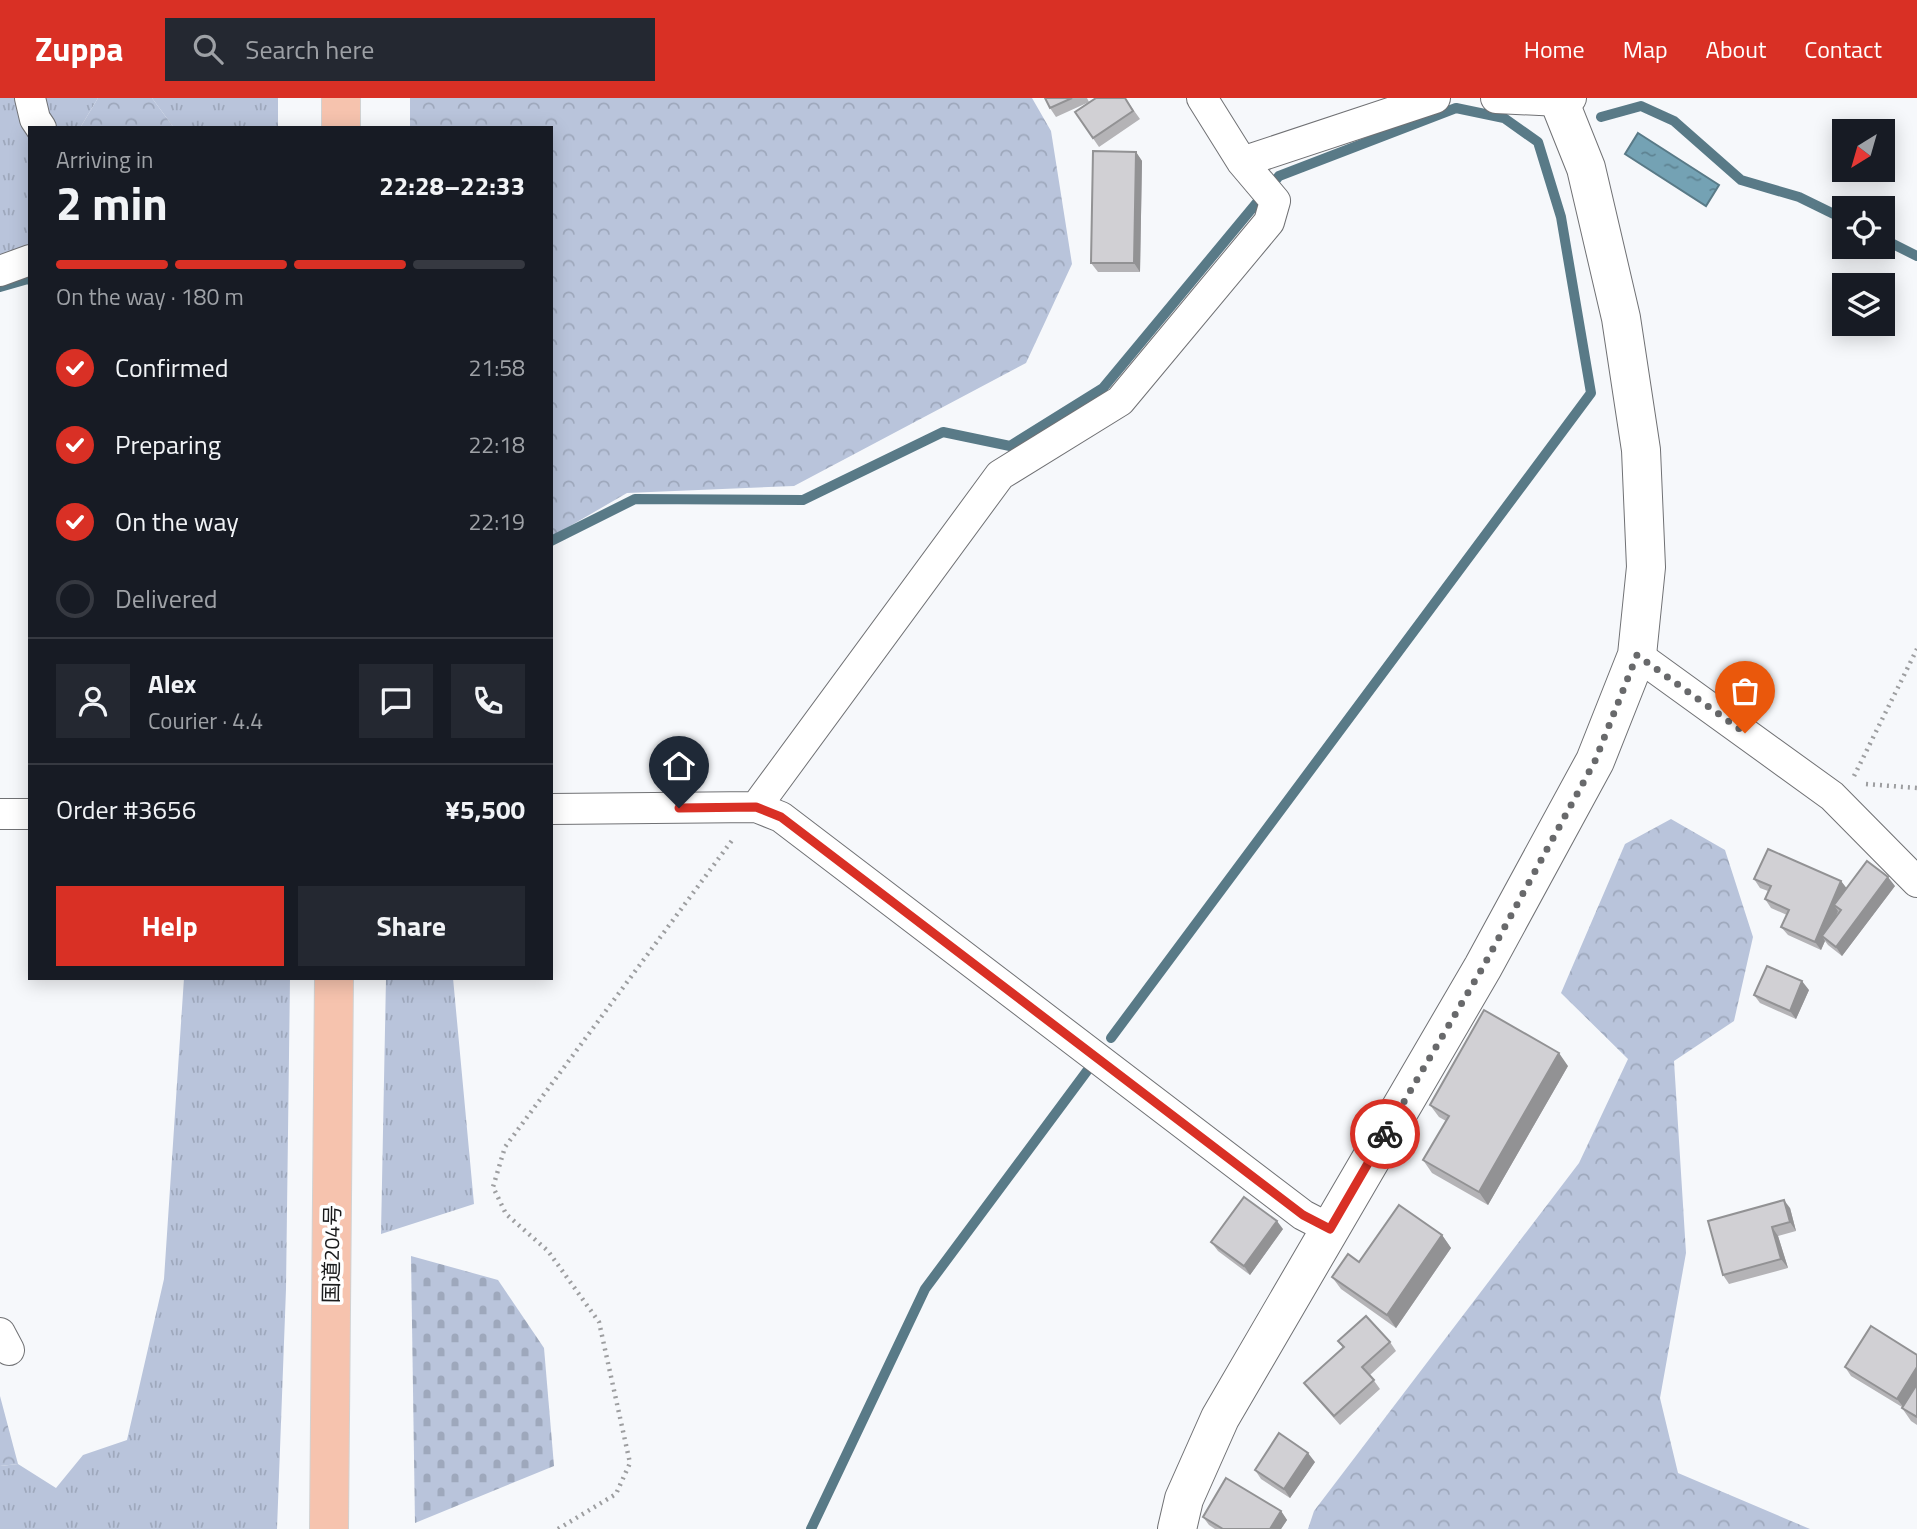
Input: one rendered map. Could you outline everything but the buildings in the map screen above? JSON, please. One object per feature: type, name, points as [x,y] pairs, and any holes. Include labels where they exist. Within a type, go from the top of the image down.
[{"type":"highway","points":[[341,98],[341,126]]},
{"type":"highway","name":"国道204号","points":[[329,1529],[334,980]]},
{"type":"street","points":[[30,98],[35,119],[40,126]]},
{"type":"street","points":[[756,807],[1000,475],[1121,401],[1269,222],[1258,181],[1202,98]]},
{"type":"street","points":[[1258,181],[1435,98]]},
{"type":"street","points":[[1177,1529],[1184,1499],[1220,1418],[1483,967],[1595,761],[1637,655],[1646,567],[1641,450],[1621,318],[1586,168],[1563,99],[1496,98]]},
{"type":"street","points":[[0,271],[28,261]]},
{"type":"street","points":[[1637,655],[1841,789],[1917,882]]},
{"type":"street","points":[[553,809],[756,807],[781,817],[1303,1215],[1330,1229]]},
{"type":"street","points":[[0,814],[28,814]]},
{"type":"path","points":[[1917,649],[1841,789],[1917,789]]},
{"type":"path","points":[[558,1529],[616,1494],[630,1464],[599,1322],[548,1251],[506,1213],[493,1187],[505,1147],[756,807]]},
{"type":"green space","points":[[0,98],[98,98],[81,126],[28,126],[28,247],[0,255]]},
{"type":"green space","points":[[98,98],[152,98],[173,126],[81,126]]},
{"type":"green space","points":[[152,98],[278,98],[278,126],[173,126]]},
{"type":"green space","points":[[410,98],[1032,98],[1051,131],[1072,264],[1026,363],[794,486],[627,493],[553,536],[553,126],[410,126]]},
{"type":"green space","points":[[1671,819],[1725,850],[1753,937],[1734,1021],[1674,1061],[1686,1253],[1660,1398],[1678,1473],[1810,1529],[1308,1529],[1314,1511],[1579,1163],[1628,1059],[1561,993],[1625,844]]},
{"type":"green space","points":[[184,980],[290,980],[286,1289],[277,1529],[0,1529],[0,1466],[18,1464],[56,1488],[83,1455],[127,1440],[164,1279]]},
{"type":"green space","points":[[386,980],[453,980],[474,1204],[381,1234]]},
{"type":"green space","points":[[411,1256],[498,1280],[544,1348],[554,1466],[415,1523]]},
{"type":"green space","points":[[0,1396],[18,1464],[0,1466]]},
{"type":"water","points":[[1638,133],[1719,185],[1706,206],[1625,154]]},
{"type":"waterway","points":[[1601,117],[1641,106],[1674,121],[1741,180],[1799,197],[1832,213]]},
{"type":"waterway","points":[[553,540],[635,499],[803,500],[943,432],[1010,446],[1103,388],[1279,176],[1456,108],[1504,118],[1538,142],[1561,217],[1591,393],[1111,1038]]},
{"type":"waterway","points":[[1895,245],[1917,256]]},
{"type":"waterway","points":[[0,287],[28,279]]},
{"type":"waterway","points":[[811,1529],[925,1289],[1087,1071]]},
{"type":"way so far","points":[[1385,1134],[1483,967],[1595,761],[1637,655],[1745,733]]},
{"type":"route","points":[[679,808],[756,807],[781,817],[1303,1215],[1330,1229],[1385,1134]]}]
